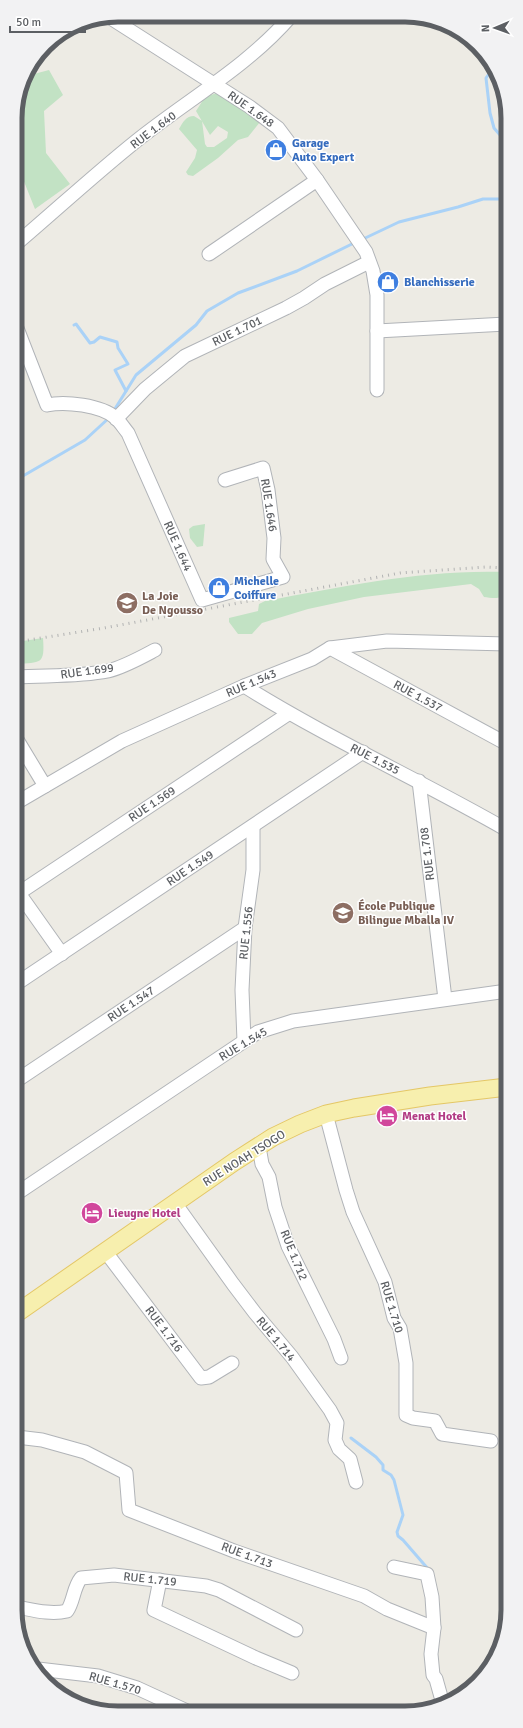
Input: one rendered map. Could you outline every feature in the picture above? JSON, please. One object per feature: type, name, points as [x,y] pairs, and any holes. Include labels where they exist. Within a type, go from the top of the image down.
[{"type":"main road","name":"RUE NOAH TSOGO","points":[[22,1309],[258,1147],[300,1124],[326,1114],[389,1102],[501,1088]]},
{"type":"street","name":"RUE 1.648","points":[[117,22],[250,106],[278,128],[317,180],[366,252],[373,271],[377,295],[377,390]]},
{"type":"street","name":"RUE 1.640","points":[[22,239],[136,141],[215,84],[252,54],[285,22]]},
{"type":"street","points":[[209,254],[317,180]]},
{"type":"street","name":"RUE 1.701","points":[[113,416],[185,356],[286,308],[325,284],[370,262]]},
{"type":"street","points":[[377,331],[501,324]]},
{"type":"street","points":[[22,341],[47,405],[59,403],[68,404],[98,409],[113,416]]},
{"type":"street","name":"RUE 1.644","points":[[113,416],[128,433],[202,600],[283,577]]},
{"type":"street","name":"RUE 1.646","points":[[225,480],[263,468],[268,490],[274,538],[273,558],[283,577]]},
{"type":"street","name":"RUE 1.543","points":[[22,799],[122,741],[244,686],[312,659],[330,648],[387,641],[501,646]]},
{"type":"street","name":"RUE 1.537","points":[[330,648],[501,741]]},
{"type":"street","name":"RUE 1.699","points":[[22,676],[65,676],[108,671],[133,662],[155,650]]},
{"type":"street","name":"RUE 1.535","points":[[244,686],[288,714],[419,781],[501,827]]},
{"type":"street","name":"RUE 1.569","points":[[22,890],[288,714]]},
{"type":"street","points":[[22,748],[45,786]]},
{"type":"street","name":"RUE 1.549","points":[[22,980],[363,752]]},
{"type":"street","name":"RUE 1.708","points":[[419,781],[445,999]]},
{"type":"street","name":"RUE 1.556","points":[[244,1041],[242,990],[245,928],[253,870],[253,826]]},
{"type":"street","points":[[22,900],[62,954]]},
{"type":"street","name":"RUE 1.547","points":[[22,1077],[245,928]]},
{"type":"street","name":"RUE 1.545","points":[[22,1190],[258,1032],[293,1021],[501,992]]},
{"type":"street","name":"RUE 1.710","points":[[326,1114],[353,1212],[385,1282],[390,1304],[400,1328],[406,1363],[406,1415],[413,1418],[435,1421],[442,1434],[491,1441]]},
{"type":"street","name":"RUE 1.712","points":[[258,1147],[262,1164],[269,1177],[275,1207],[288,1246],[334,1340],[341,1358]]},
{"type":"street","name":"RUE 1.714","points":[[175,1203],[246,1302],[292,1358],[330,1410],[337,1423],[335,1440],[339,1449],[350,1459],[356,1482]]},
{"type":"street","name":"RUE 1.716","points":[[105,1251],[201,1378],[209,1377],[232,1363]]},
{"type":"street","name":"RUE 1.713","points":[[22,1438],[42,1440],[85,1452],[126,1473],[129,1510],[234,1551],[364,1596],[387,1609],[434,1628]]},
{"type":"street","points":[[394,1567],[427,1574],[432,1597],[434,1628],[431,1654],[433,1675],[436,1679],[442,1699]]},
{"type":"street","name":"RUE 1.719","points":[[22,1608],[47,1612],[67,1611],[71,1605],[77,1583],[81,1578],[114,1575],[183,1582],[219,1590],[250,1608],[296,1630]]},
{"type":"street","points":[[160,1580],[154,1610],[256,1658],[292,1673]]},
{"type":"street","name":"RUE 1.570","points":[[43,1671],[98,1676],[137,1688],[176,1706]]},
{"type":"green space","points":[[49,70],[63,95],[44,111],[46,153],[70,184],[35,209],[22,176],[22,112],[25,93],[29,81],[34,74]]},
{"type":"green space","points":[[220,92],[260,122],[248,137],[238,140],[218,158],[193,176],[188,175],[186,172],[195,158],[197,150],[179,129],[183,122],[189,117],[194,116],[202,121],[196,111],[205,97]],"holes":[[[202,121],[210,135],[218,126],[228,132],[227,138],[214,147],[207,147],[205,144]]]},
{"type":"green space","points":[[205,524],[203,546],[197,547],[190,538],[189,529],[193,526]]},
{"type":"green space","points":[[501,572],[501,597],[484,597],[479,589],[471,584],[364,597],[308,609],[262,623],[252,634],[238,634],[229,622],[229,618],[258,611],[259,604],[265,601],[385,580],[446,573]]},
{"type":"green space","points":[[43,638],[42,658],[36,662],[22,664],[22,641]]},
{"type":"waterway","points":[[490,73],[486,78],[490,113],[494,128],[501,136]]},
{"type":"waterway","points":[[361,240],[399,222],[483,199],[501,199]]},
{"type":"waterway","points":[[113,412],[136,375],[196,325],[207,311],[238,293],[297,271],[356,242]]},
{"type":"waterway","points":[[74,325],[76,324],[90,343],[94,342],[100,337],[117,342],[118,348],[128,364],[115,370],[126,391]]},
{"type":"waterway","points":[[22,477],[85,440],[110,417]]},
{"type":"waterway","points":[[351,1438],[376,1457],[383,1465],[383,1470],[391,1475],[394,1480],[403,1515],[397,1532],[398,1536],[429,1570]]},
{"type":"railway","points":[[22,641],[104,628],[400,573],[486,567],[501,568]]},
{"type":"place","name":"Garage Auto Expert","points":[[276,150]]},
{"type":"place","name":"Blanchisserie","points":[[388,282]]},
{"type":"place","name":"Michelle Coiffure","points":[[219,588]]},
{"type":"place","name":"La Joie De Ngousso","points":[[127,603]]},
{"type":"place","name":"École Publique Bilingue Mballa IV","points":[[343,913]]},
{"type":"place","name":"Menat Hotel","points":[[387,1116]]},
{"type":"place","name":"Lieugne Hotel","points":[[92,1213]]}]
